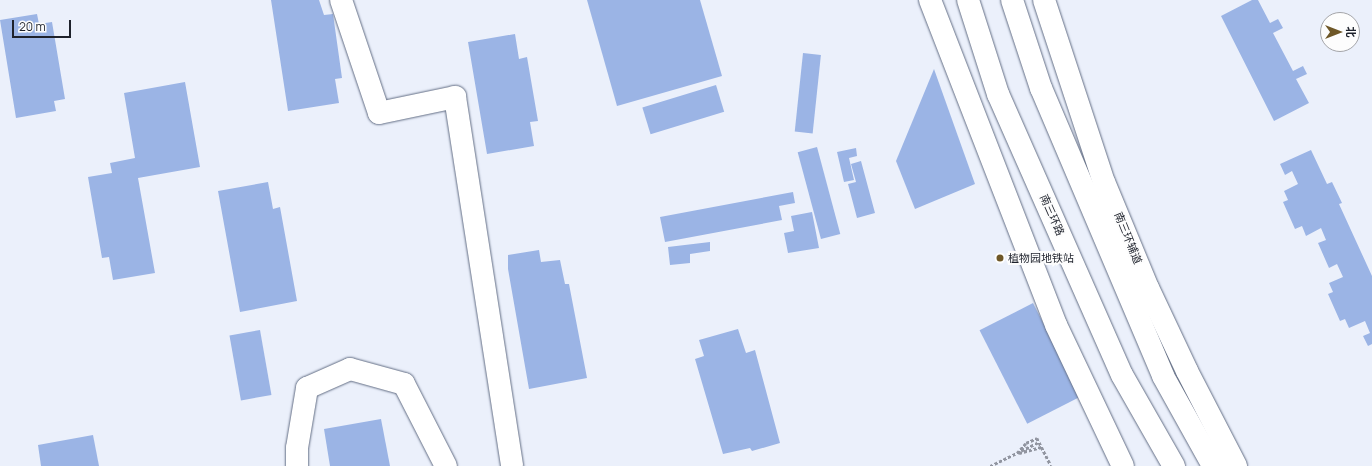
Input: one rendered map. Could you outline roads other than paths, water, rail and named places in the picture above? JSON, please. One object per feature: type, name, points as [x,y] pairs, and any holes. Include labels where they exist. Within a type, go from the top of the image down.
[{"type":"main road","points":[[340,0],[378,113],[455,97],[512,466]]},
{"type":"main road","points":[[930,0],[1056,326],[1123,466]]},
{"type":"main road","name":"南三环路","points":[[968,0],[1004,109],[1122,375],[1174,466]]},
{"type":"main road","points":[[1012,0],[1041,88],[1162,376],[1212,466]]},
{"type":"main road","name":"南三环辅道","points":[[1044,0],[1104,182],[1139,267],[1187,371],[1236,466]]},
{"type":"main road","points":[[297,466],[296,448],[307,388],[350,369],[404,384],[446,466]]},
{"type":"place","name":"植物园地铁站","points":[[1000,258]]}]
